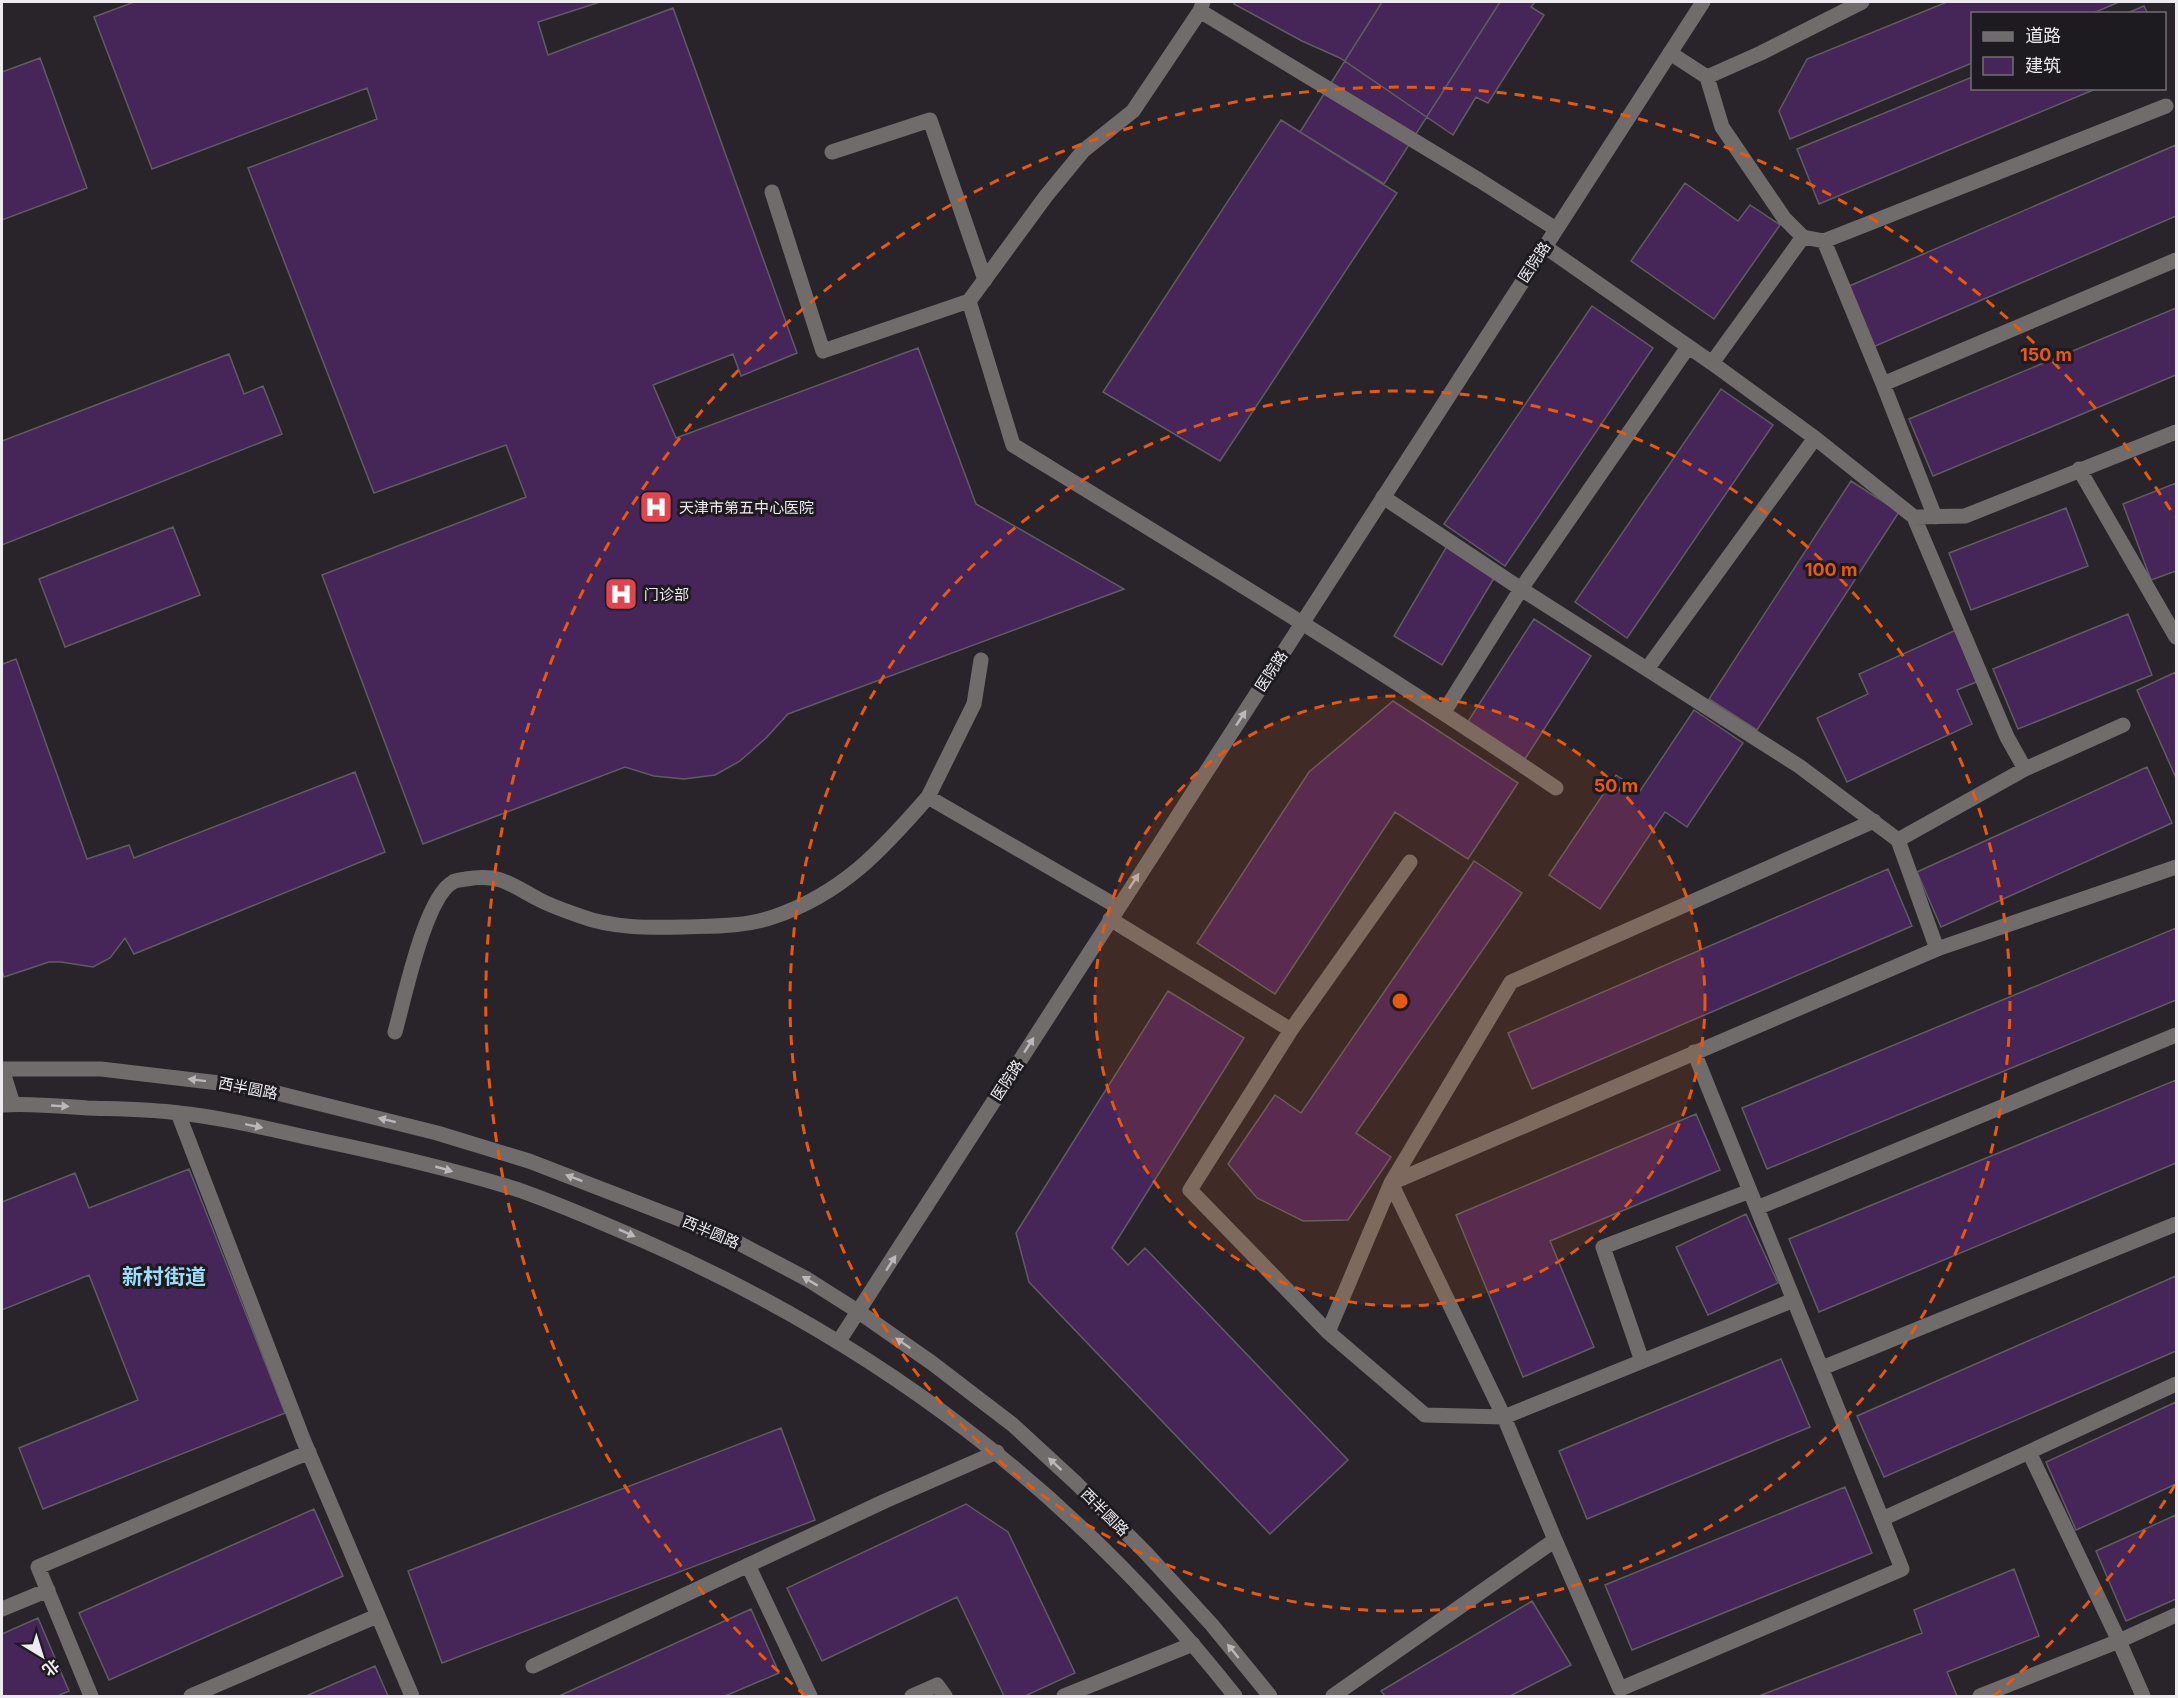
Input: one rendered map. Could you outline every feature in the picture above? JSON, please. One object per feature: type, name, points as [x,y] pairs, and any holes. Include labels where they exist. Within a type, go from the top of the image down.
[{"type":"street","name":"医院路","points":[[839,1341],[1703,2]]},
{"type":"street","points":[[1707,77],[1761,53],[1862,2]]},
{"type":"street","points":[[772,192],[823,351],[969,301],[1083,151],[1133,111],[1201,6],[1556,229]]},
{"type":"street","points":[[1670,53],[1707,77],[1722,127],[1784,218],[1803,237],[1824,241],[2166,106]]},
{"type":"street","points":[[832,152],[930,120],[984,280]]},
{"type":"street","points":[[1712,363],[1803,237]]},
{"type":"street","points":[[1824,241],[1935,517]]},
{"type":"street","points":[[1544,246],[1815,438],[1914,517],[2007,737],[2025,769]]},
{"type":"street","points":[[1883,384],[2176,260]]},
{"type":"street","points":[[969,301],[1013,445],[1303,622],[1444,712],[1556,788]]},
{"type":"street","points":[[1444,712],[1521,589],[1688,347]]},
{"type":"street","points":[[1914,517],[1965,516],[2176,432]]},
{"type":"street","points":[[1647,669],[1815,438]]},
{"type":"street","points":[[2079,469],[2176,637]]},
{"type":"street","points":[[1383,497],[1521,589],[1799,765],[1898,840],[1936,949]]},
{"type":"street","points":[[395,1032],[422,935],[438,896],[453,881],[483,876],[508,881],[540,900],[582,917],[629,927],[726,926],[771,918],[815,899],[854,874],[892,839],[928,797],[974,704],[981,660]]},
{"type":"street","points":[[1898,840],[2025,769],[2123,725]]},
{"type":"street","points":[[928,797],[1114,913],[1291,1030]]},
{"type":"street","points":[[1328,1332],[1391,1183],[1511,982],[1874,822]]},
{"type":"street","points":[[1410,862],[1291,1030],[1190,1190],[1328,1332],[1425,1415],[1504,1417],[1794,1300]]},
{"type":"street","points":[[1391,1183],[1936,949],[2176,867]]},
{"type":"street","points":[[1757,1208],[2176,1035]]},
{"type":"street","points":[[1391,1183],[1504,1417],[1621,1693],[1902,1569],[1694,1052]]},
{"type":"street","points":[[2,1069],[7,1104]]},
{"type":"street","name":"西半圆路","points":[[2,1069],[101,1069],[253,1087],[437,1133],[529,1161],[731,1239],[807,1280],[859,1312],[932,1362],[1013,1425],[1146,1553],[1212,1625],[1270,1696]]},
{"type":"street","name":"西半圆路","points":[[7,1104],[178,1113],[229,1120],[418,1161],[519,1191],[605,1224],[701,1266],[839,1341],[920,1394],[997,1452],[1064,1511],[1131,1575],[1193,1644],[1235,1696]]},
{"type":"street","points":[[178,1113],[309,1452],[412,1696]]},
{"type":"street","points":[[1642,1361],[1603,1247],[1750,1191]]},
{"type":"street","points":[[1822,1368],[2176,1224]]},
{"type":"street","points":[[1882,1519],[2176,1383]]},
{"type":"street","points":[[91,1696],[38,1567],[309,1452]]},
{"type":"street","points":[[533,1666],[885,1501],[997,1452]]},
{"type":"street","points":[[2029,1452],[2143,1696]]},
{"type":"street","points":[[1333,1696],[1555,1540]]},
{"type":"street","points":[[748,1565],[810,1696]]},
{"type":"street","points":[[2,1609],[48,1590]]},
{"type":"street","points":[[1980,1696],[2119,1641],[2176,1615]]},
{"type":"street","points":[[191,1696],[377,1616]]},
{"type":"street","points":[[1064,1696],[1193,1644]]},
{"type":"street","points":[[912,1696],[937,1685],[945,1696]]},
{"type":"building","points":[[134,2],[600,2],[538,22],[548,55],[673,8],[797,353],[741,376],[733,354],[653,385],[676,438],[918,348],[976,504],[1124,589],[788,714],[740,761],[715,775],[684,779],[654,776],[625,767],[423,844],[322,575],[526,497],[506,445],[374,493],[248,168],[377,119],[367,88],[152,169],[94,17]]},
{"type":"building","points":[[1235,2],[1535,2],[1531,7],[1544,15],[1488,103],[1476,97],[1453,135],[1340,58],[1302,41],[1234,4]]},
{"type":"building","points":[[1382,2],[1500,2],[1384,184],[1300,132]]},
{"type":"building","points":[[1947,2],[2119,2],[2096,12],[1971,12],[1971,63],[1790,139],[1779,111],[1807,59]]},
{"type":"building","points":[[2144,6],[2147,12],[2130,12]]},
{"type":"building","points":[[40,58],[87,188],[2,220],[2,72]]},
{"type":"building","points":[[1971,77],[1971,90],[2093,90],[1819,204],[1797,149]]},
{"type":"building","points":[[1281,120],[1397,193],[1220,461],[1103,392]]},
{"type":"building","points":[[2176,145],[2176,216],[1873,347],[1847,287]]},
{"type":"building","points":[[1685,183],[1738,221],[1750,205],[1780,225],[1714,319],[1631,261]]},
{"type":"building","points":[[1592,306],[1653,348],[1505,566],[1444,524]]},
{"type":"building","points":[[2176,308],[2176,375],[1933,476],[1909,419]]},
{"type":"building","points":[[229,354],[244,394],[263,386],[282,434],[2,545],[2,441]]},
{"type":"building","points":[[1721,389],[1773,425],[1627,638],[1575,602]]},
{"type":"building","points":[[1851,481],[1899,512],[1757,730],[1709,699]]},
{"type":"building","points":[[2176,483],[2176,571],[2151,580],[2123,504]]},
{"type":"building","points":[[2066,508],[2088,566],[1971,610],[1949,553]]},
{"type":"building","points":[[173,527],[200,595],[65,647],[39,579]]},
{"type":"building","points":[[1447,546],[1496,575],[1442,665],[1394,636]]},
{"type":"building","points":[[2128,614],[2152,675],[2018,729],[1993,669]]},
{"type":"building","points":[[1534,619],[1591,656],[1525,759],[1467,723]]},
{"type":"building","points":[[1958,629],[1981,680],[1957,690],[1972,724],[1847,782],[1817,718],[1868,694],[1859,674]]},
{"type":"building","points":[[16,659],[87,859],[129,845],[134,858],[355,772],[385,852],[134,954],[125,938],[110,958],[93,967],[49,962],[4,977],[2,971],[2,660],[3,664]]},
{"type":"building","points":[[2176,672],[2176,778],[2137,690]]},
{"type":"building","points":[[1393,701],[1518,783],[1468,859],[1395,812],[1275,994],[1197,943],[1309,772]]},
{"type":"building","points":[[1694,710],[1743,743],[1687,827],[1665,812],[1600,909],[1549,875],[1616,775],[1640,791]]},
{"type":"building","points":[[2147,767],[2172,823],[1941,927],[1917,872]]},
{"type":"building","points":[[1474,861],[1522,893],[1356,1133],[1391,1157],[1348,1220],[1303,1221],[1257,1198],[1228,1164],[1275,1095],[1301,1113]]},
{"type":"building","points":[[1888,869],[1912,926],[1532,1089],[1508,1033]]},
{"type":"building","points":[[2176,928],[2176,1000],[1767,1169],[1742,1108]]},
{"type":"building","points":[[1168,991],[1244,1038],[1112,1248],[1128,1265],[1145,1248],[1348,1460],[1270,1534],[1029,1282],[1016,1233]]},
{"type":"building","points":[[2176,1080],[2176,1163],[1819,1312],[1789,1239]]},
{"type":"building","points":[[1696,1114],[1720,1170],[1550,1241],[1594,1347],[1523,1377],[1456,1215]]},
{"type":"building","points":[[189,1169],[285,1413],[43,1509],[19,1448],[138,1400],[89,1275],[2,1310],[2,1202],[75,1173],[89,1208]]},
{"type":"building","points":[[1746,1214],[1778,1283],[1708,1315],[1676,1247]]},
{"type":"building","points":[[2176,1276],[2176,1351],[1884,1477],[1857,1416]]},
{"type":"building","points":[[1781,1359],[1810,1427],[1587,1519],[1559,1451]]},
{"type":"building","points":[[2176,1402],[2176,1484],[2076,1530],[2046,1462]]},
{"type":"building","points":[[781,1428],[815,1520],[442,1663],[408,1571]]},
{"type":"building","points":[[1845,1487],[1872,1553],[1632,1650],[1605,1585]]},
{"type":"building","points":[[966,1504],[1008,1532],[1075,1673],[1025,1696],[1004,1696],[957,1597],[822,1661],[787,1588]]},
{"type":"building","points":[[314,1509],[343,1576],[109,1680],[79,1613]]},
{"type":"building","points":[[2176,1515],[2176,1599],[2126,1621],[2096,1551]]},
{"type":"building","points":[[2014,1569],[2039,1636],[1947,1672],[1957,1696],[1759,1696],[1922,1633],[1914,1610]]},
{"type":"building","points":[[1532,1601],[1571,1665],[1510,1696],[1385,1696],[1381,1691]]},
{"type":"building","points":[[751,1609],[779,1673],[725,1696],[559,1696]]},
{"type":"building","points":[[38,1618],[69,1691],[57,1696],[2,1696],[2,1634]]},
{"type":"building","points":[[375,1666],[388,1696],[306,1696]]},
{"type":"place","name":"天津市第五中心医院","points":[[656,507]]},
{"type":"place","name":"门诊部","points":[[621,594]]},
{"type":"district","name":"新村街道","points":[[164,1276]]}]
